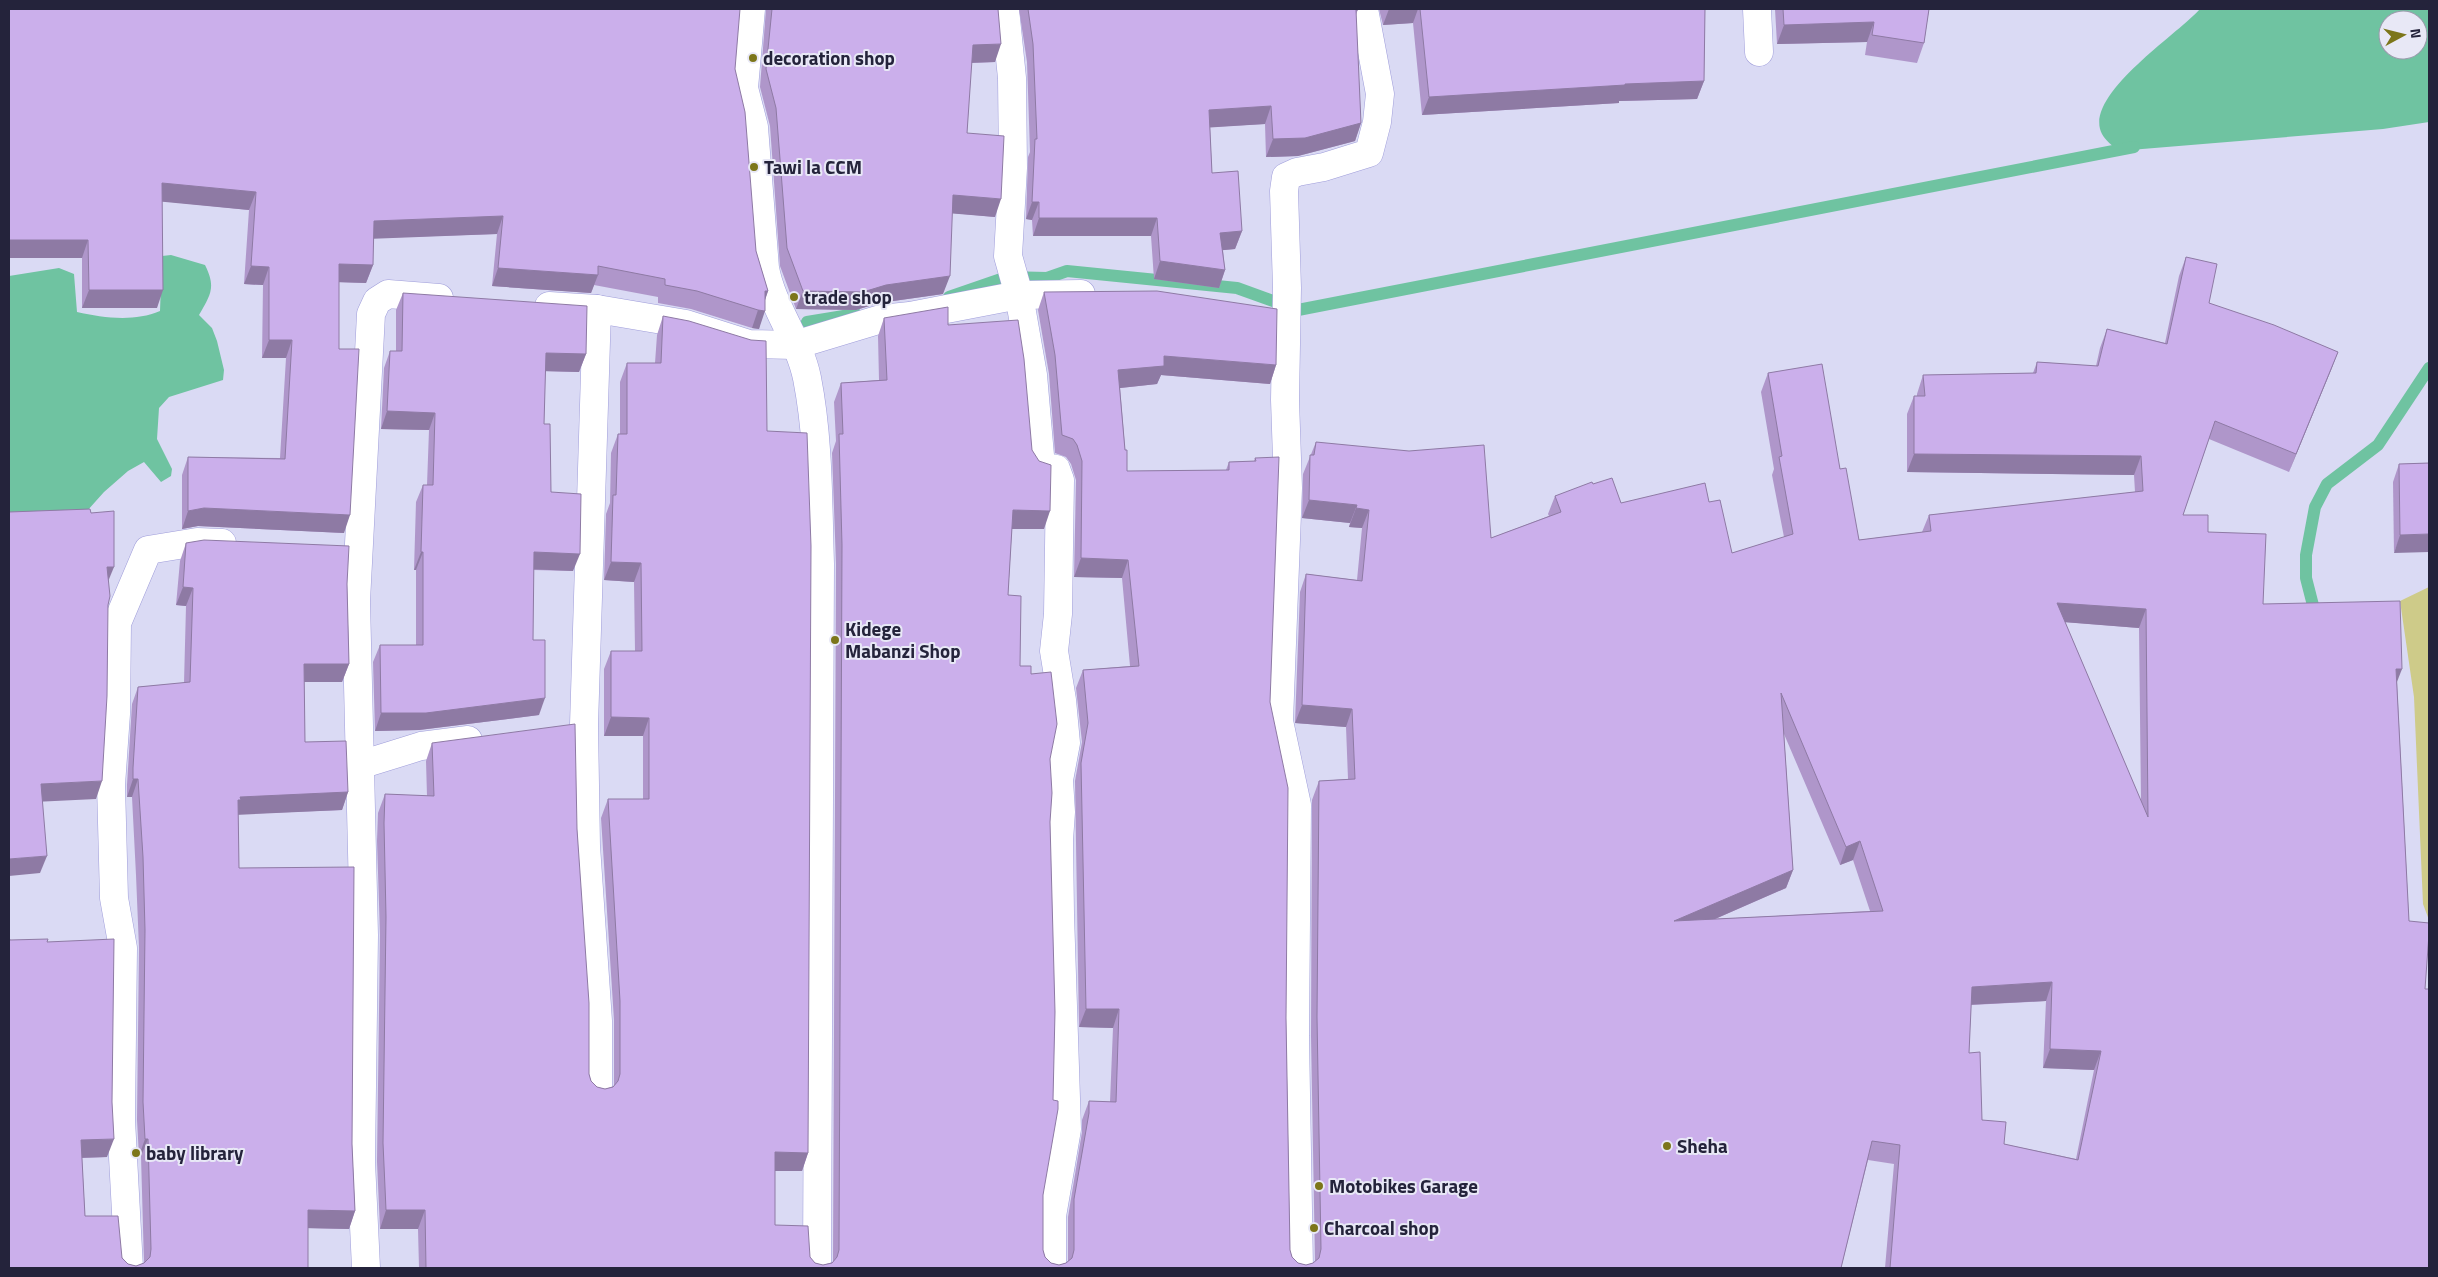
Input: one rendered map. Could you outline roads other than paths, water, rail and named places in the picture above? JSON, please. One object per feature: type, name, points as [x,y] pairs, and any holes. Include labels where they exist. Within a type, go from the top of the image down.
[{"type":"street","points":[[751,9],[744,88],[754,127],[768,284],[807,376],[815,445],[820,564],[818,1268]]},
{"type":"street","points":[[1005,9],[1012,78],[1013,168],[1008,256],[1019,295],[1033,375],[1041,467],[1056,469],[1060,480],[1058,614],[1054,651],[1062,700],[1066,743],[1059,780],[1061,812],[1059,840],[1067,1129],[1052,1216],[1052,1268]]},
{"type":"street","points":[[1299,1268],[1295,1036],[1297,805],[1279,721],[1288,488],[1285,400],[1284,191],[1286,177],[1297,172],[1324,167],[1369,153],[1377,122],[1380,94],[1364,9]]},
{"type":"street","points":[[1757,9],[1759,52]]},
{"type":"street","points":[[366,1268],[361,1162],[364,935],[356,601],[371,314],[376,300],[388,294],[468,300]]},
{"type":"street","points":[[527,304],[597,309],[686,324],[749,344],[795,345],[881,319],[910,316],[1019,295],[1104,294]]},
{"type":"street","points":[[1257,310],[1286,301]]},
{"type":"street","points":[[597,309],[572,727],[586,846],[598,1021],[598,1092]]},
{"type":"street","points":[[129,1268],[121,1120],[123,948],[114,898],[111,785],[116,714],[117,623],[148,550],[197,542],[245,545]]},
{"type":"street","points":[[330,548],[358,549]]},
{"type":"street","points":[[360,765],[421,746],[496,737]]},
{"type":"waterway","points":[[949,297],[1007,277],[1047,278],[1067,271],[1237,288],[1298,310],[2134,147]]},
{"type":"waterway","points":[[807,322],[856,314]]},
{"type":"waterway","points":[[2316,617],[2306,578],[2306,555],[2315,507],[2327,484],[2378,445],[2429,368]]},
{"type":"place","name":"decoration shop","points":[[753,58]]},
{"type":"place","name":"Tawi la CCM","points":[[754,167]]},
{"type":"place","name":"trade shop","points":[[794,297]]},
{"type":"place","name":"Kidege Mabanzi Shop","points":[[835,640]]},
{"type":"place","name":"Sheha","points":[[1667,1146]]},
{"type":"place","name":"baby library","points":[[136,1153]]},
{"type":"place","name":"Motobikes Garage","points":[[1319,1186]]},
{"type":"place","name":"Charcoal shop","points":[[1314,1228]]}]
